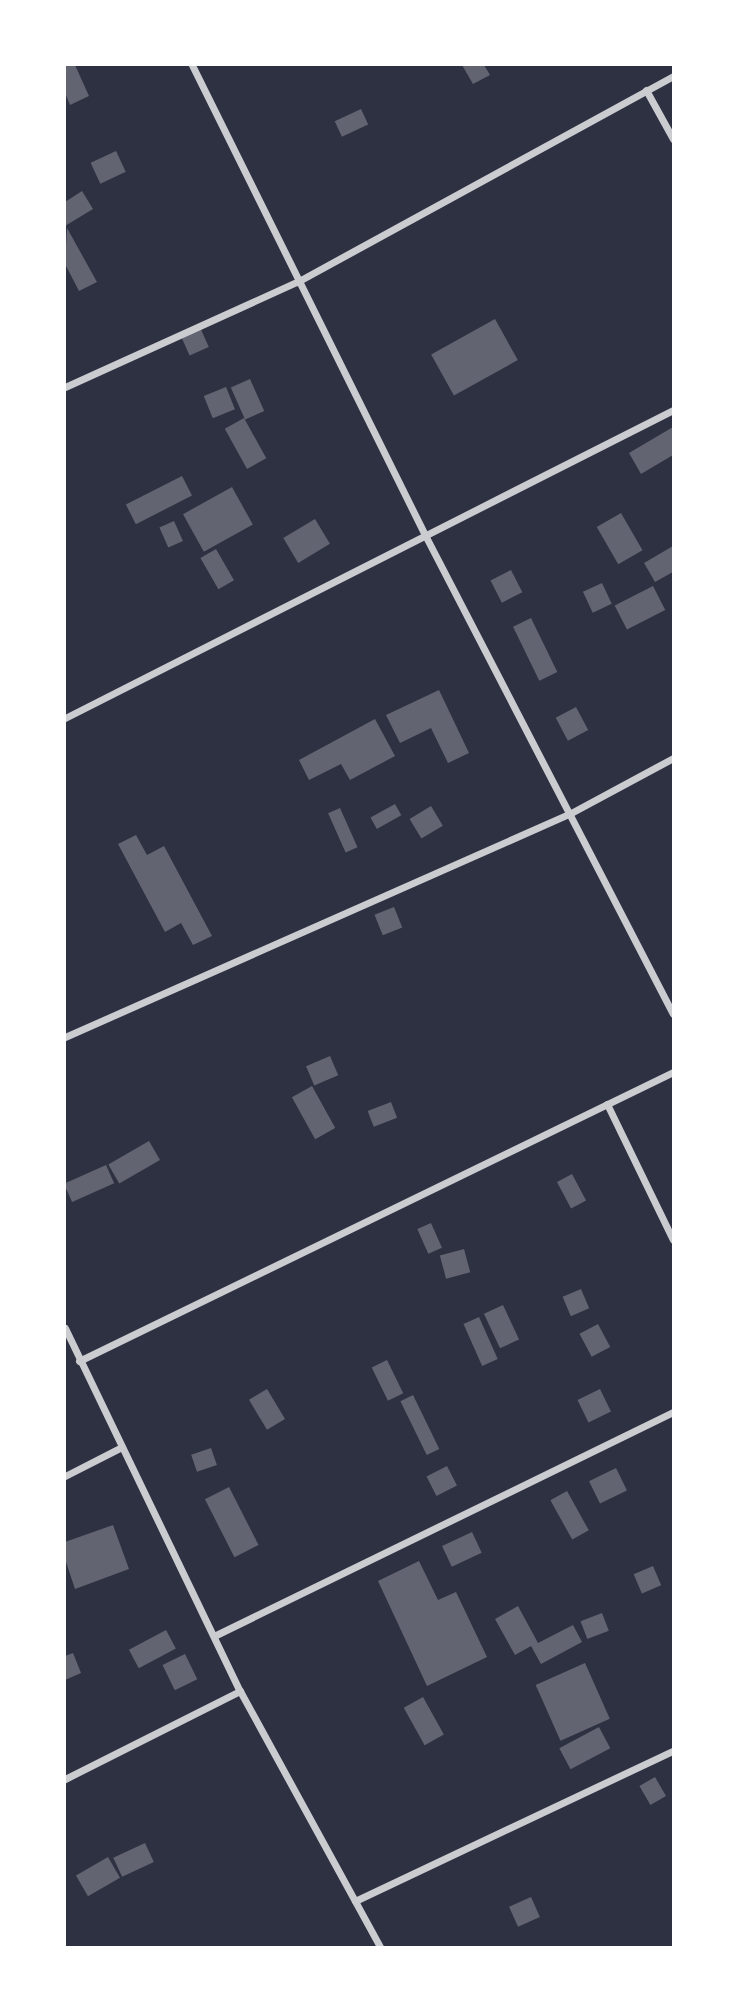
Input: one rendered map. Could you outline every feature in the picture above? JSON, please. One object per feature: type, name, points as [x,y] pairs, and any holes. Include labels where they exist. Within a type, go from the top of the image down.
[{"type":"street","points":[[192,65],[297,282],[425,535],[673,1014]]},
{"type":"street","points":[[65,387],[297,282],[673,76]]},
{"type":"street","points":[[646,90],[673,139]]},
{"type":"street","points":[[65,718],[673,410]]},
{"type":"street","points":[[65,1037],[570,813],[673,758]]},
{"type":"street","points":[[79,1361],[673,1072]]},
{"type":"street","points":[[607,1104],[673,1240]]},
{"type":"street","points":[[65,1328],[240,1691],[380,1947]]},
{"type":"street","points":[[214,1636],[673,1412]]},
{"type":"street","points":[[65,1476],[121,1447]]},
{"type":"street","points":[[65,1779],[240,1691]]},
{"type":"street","points":[[355,1901],[673,1751]]},
{"type":"building","points":[[65,65],[75,65],[89,96],[70,105],[65,93]]},
{"type":"building","points":[[462,65],[484,65],[490,75],[473,84]]},
{"type":"building","points":[[361,109],[368,124],[342,137],[335,121]]},
{"type":"building","points":[[116,151],[126,172],[100,184],[91,163]]},
{"type":"building","points":[[82,191],[93,209],[65,226],[65,202]]},
{"type":"building","points":[[67,228],[97,282],[79,291],[65,264]]},
{"type":"building","points":[[495,319],[518,360],[454,395],[431,354]]},
{"type":"building","points":[[199,325],[209,347],[190,355],[180,334]]},
{"type":"building","points":[[250,379],[264,411],[245,420],[231,388]]},
{"type":"building","points":[[226,387],[235,409],[213,418],[204,396]]},
{"type":"building","points":[[244,418],[266,458],[247,469],[225,429]]},
{"type":"building","points":[[673,427],[673,455],[641,474],[629,453]]},
{"type":"building","points":[[182,476],[192,496],[136,524],[126,505]]},
{"type":"building","points":[[232,487],[253,525],[204,552],[183,514]]},
{"type":"building","points":[[621,513],[642,550],[618,564],[597,527]]},
{"type":"building","points":[[315,519],[330,544],[298,563],[283,538]]},
{"type":"building","points":[[174,521],[183,541],[168,548],[159,528]]},
{"type":"building","points":[[673,546],[673,572],[655,582],[644,563]]},
{"type":"building","points":[[216,549],[234,580],[218,589],[200,558]]},
{"type":"building","points":[[511,570],[522,592],[502,603],[491,580]]},
{"type":"building","points":[[602,583],[612,604],[593,613],[583,592]]},
{"type":"building","points":[[653,586],[665,610],[627,630],[615,606]]},
{"type":"building","points":[[531,618],[557,672],[539,681],[513,627]]},
{"type":"building","points":[[439,690],[469,753],[448,763],[431,728],[400,743],[386,715]]},
{"type":"building","points":[[576,707],[588,730],[568,741],[556,718]]},
{"type":"building","points":[[375,719],[395,756],[350,780],[341,764],[309,780],[299,760]]},
{"type":"building","points":[[395,804],[401,815],[377,829],[371,818]]},
{"type":"building","points":[[431,806],[443,826],[421,839],[410,819]]},
{"type":"building","points":[[340,808],[357,847],[346,853],[328,813]]},
{"type":"building","points":[[136,835],[147,855],[164,846],[212,936],[193,945],[181,923],[165,932],[118,844]]},
{"type":"building","points":[[394,907],[402,927],[383,935],[375,915]]},
{"type":"building","points":[[330,1056],[338,1075],[314,1085],[306,1066]]},
{"type":"building","points":[[312,1086],[335,1128],[315,1139],[292,1097]]},
{"type":"building","points":[[391,1102],[397,1118],[374,1127],[368,1111]]},
{"type":"building","points":[[149,1141],[160,1160],[119,1184],[108,1164]]},
{"type":"building","points":[[106,1165],[114,1183],[72,1202],[65,1183]]},
{"type":"building","points":[[572,1174],[586,1200],[571,1208],[557,1182]]},
{"type":"building","points":[[431,1223],[442,1248],[428,1254],[417,1229]]},
{"type":"building","points":[[464,1249],[470,1272],[446,1279],[440,1255]]},
{"type":"building","points":[[581,1289],[589,1308],[571,1316],[563,1297]]},
{"type":"building","points":[[503,1305],[519,1339],[500,1348],[484,1314]]},
{"type":"building","points":[[479,1317],[498,1359],[482,1366],[463,1324]]},
{"type":"building","points":[[598,1324],[610,1347],[592,1357],[579,1334]]},
{"type":"building","points":[[387,1360],[403,1393],[388,1401],[372,1367]]},
{"type":"building","points":[[267,1389],[285,1419],[267,1430],[249,1400]]},
{"type":"building","points":[[600,1389],[611,1411],[588,1422],[578,1400]]},
{"type":"building","points":[[413,1395],[439,1449],[427,1455],[400,1401]]},
{"type":"building","points":[[211,1448],[217,1465],[197,1472],[191,1455]]},
{"type":"building","points":[[447,1466],[457,1486],[436,1496],[427,1476]]},
{"type":"building","points":[[616,1468],[627,1490],[600,1504],[589,1481]]},
{"type":"building","points":[[229,1487],[259,1545],[234,1557],[205,1499]]},
{"type":"building","points":[[567,1491],[589,1530],[572,1540],[550,1500]]},
{"type":"building","points":[[113,1525],[129,1569],[75,1589],[65,1559],[65,1542]]},
{"type":"building","points":[[472,1532],[482,1553],[452,1567],[442,1546]]},
{"type":"building","points":[[419,1561],[438,1600],[456,1592],[487,1657],[427,1686],[378,1581]]},
{"type":"building","points":[[653,1566],[661,1585],[642,1594],[634,1574]]},
{"type":"building","points":[[518,1606],[538,1643],[573,1625],[582,1642],[541,1664],[531,1646],[515,1655],[495,1619]]},
{"type":"building","points":[[602,1613],[609,1631],[587,1639],[581,1621]]},
{"type":"building","points":[[166,1630],[176,1649],[139,1668],[129,1650]]},
{"type":"building","points":[[73,1653],[81,1673],[65,1680],[65,1656]]},
{"type":"building","points":[[185,1654],[197,1679],[175,1690],[163,1665]]},
{"type":"building","points":[[585,1663],[610,1719],[560,1741],[536,1685]]},
{"type":"building","points":[[423,1697],[444,1735],[425,1745],[404,1708]]},
{"type":"building","points":[[599,1727],[610,1748],[571,1769],[559,1748]]},
{"type":"building","points":[[655,1777],[666,1796],[650,1805],[639,1786]]},
{"type":"building","points":[[145,1843],[154,1862],[122,1877],[113,1858]]},
{"type":"building","points":[[108,1857],[120,1878],[88,1896],[76,1876]]},
{"type":"building","points":[[531,1897],[540,1917],[518,1927],[509,1907]]}]
